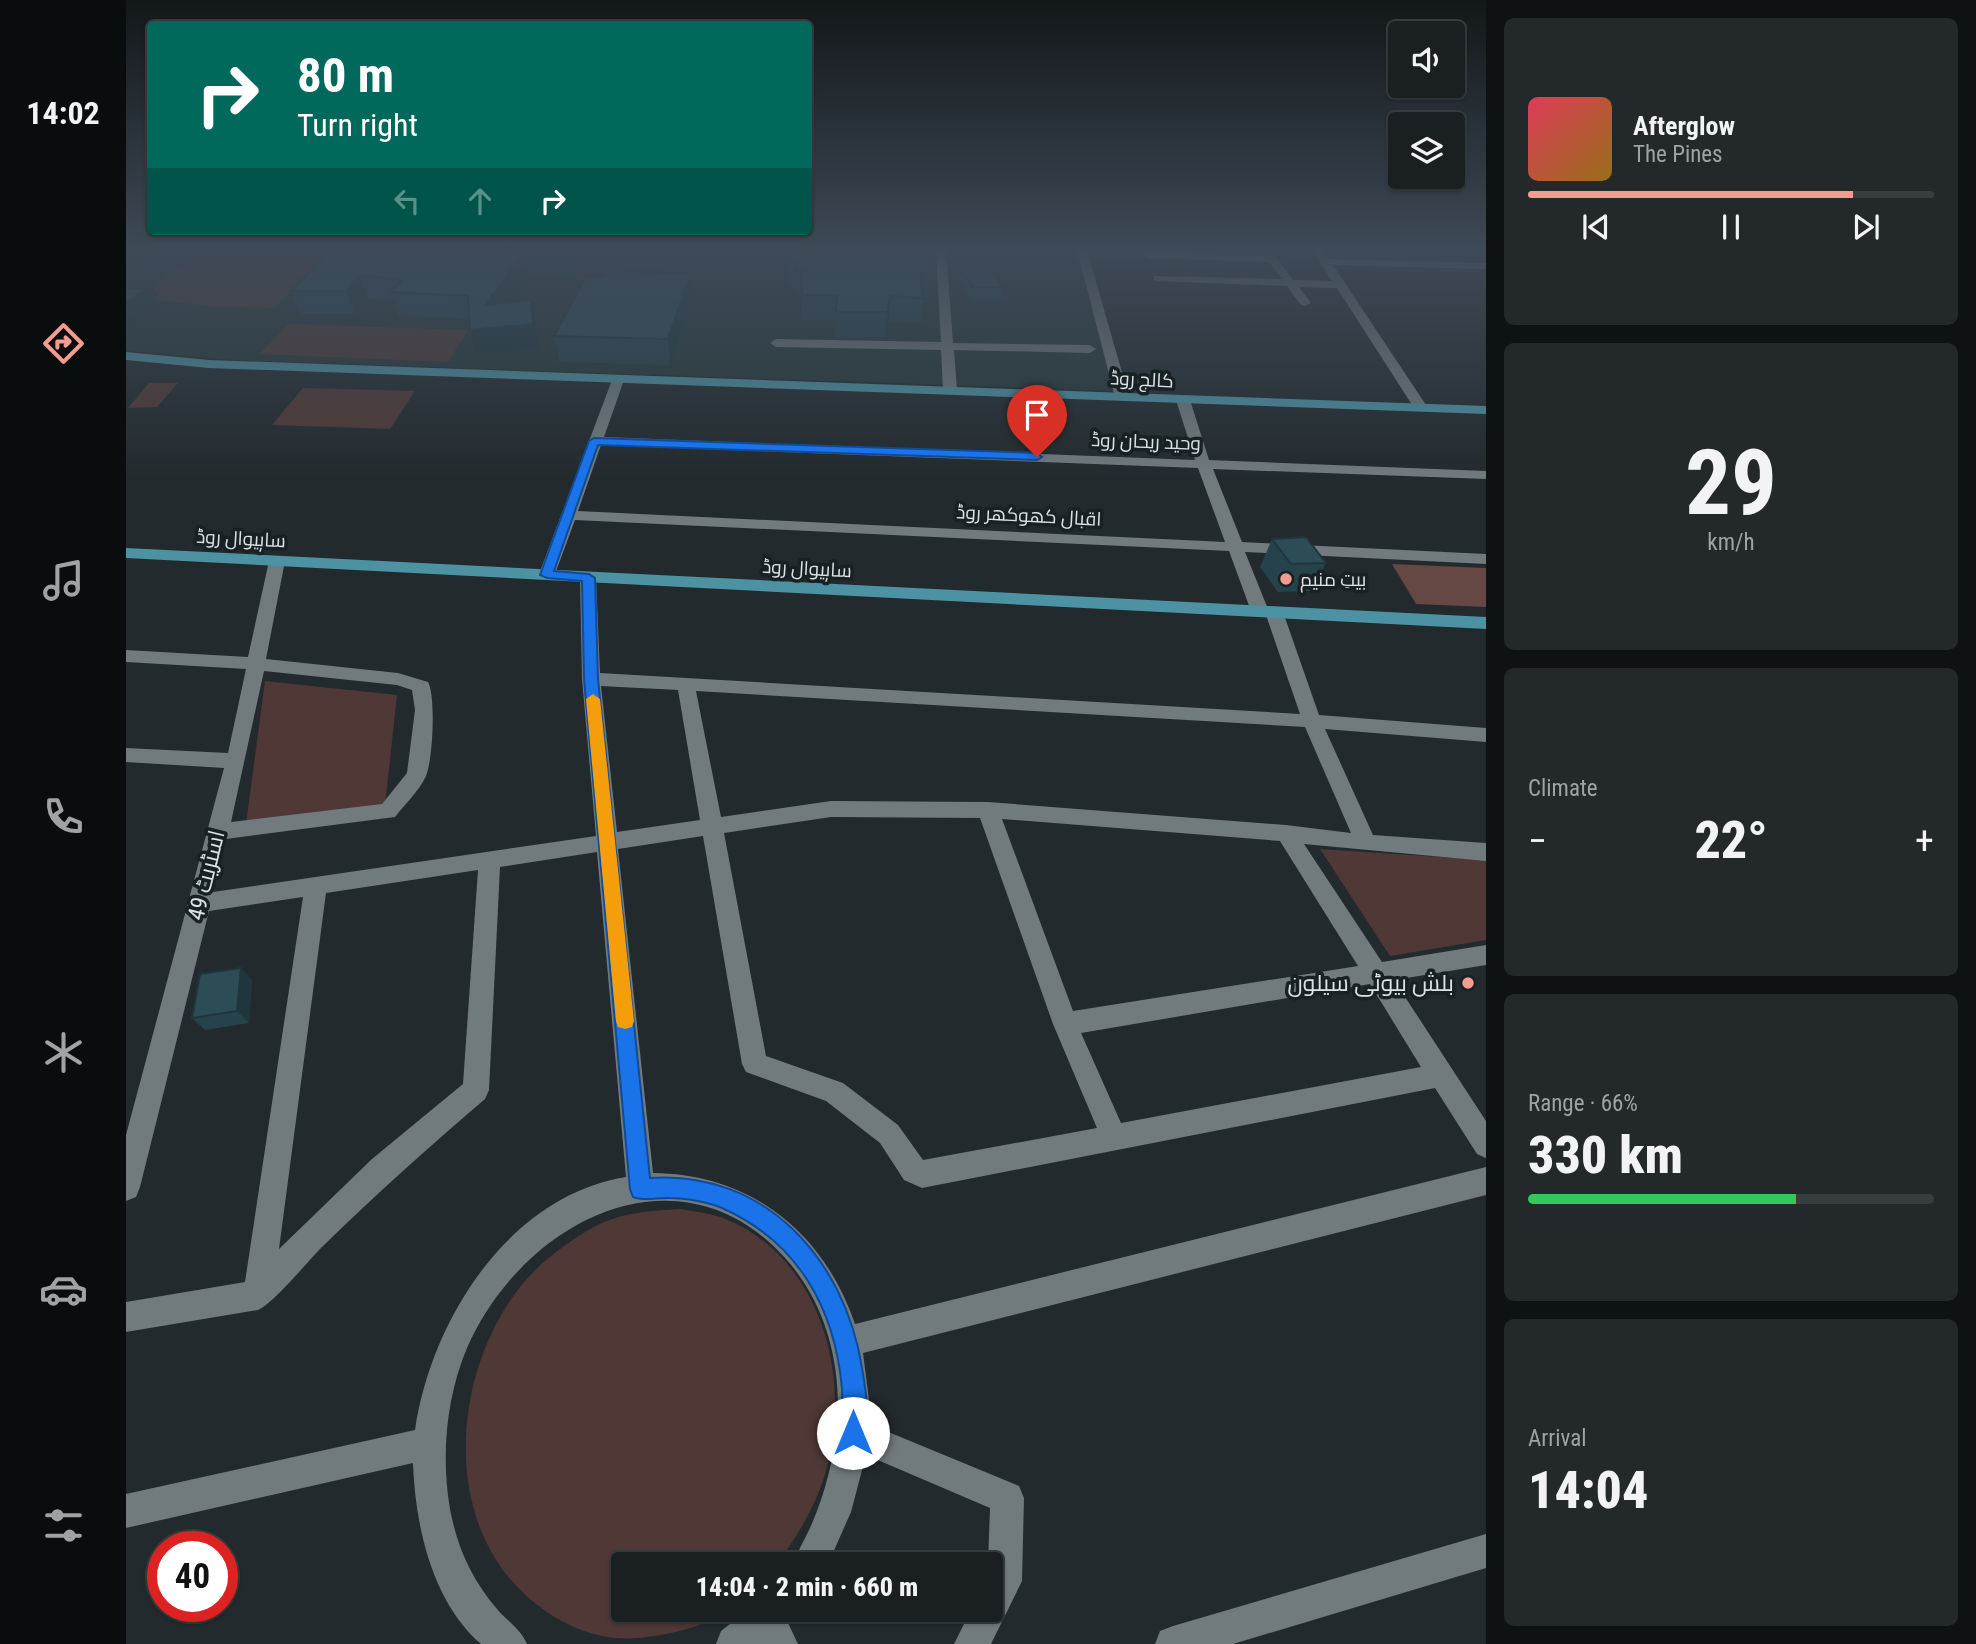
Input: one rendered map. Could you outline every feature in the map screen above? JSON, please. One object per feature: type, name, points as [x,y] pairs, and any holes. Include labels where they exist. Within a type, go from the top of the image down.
[{"type":"main road","name":"کالج روڈ","points":[[126,356],[209,364],[1486,410]]},
{"type":"main road","name":"ساہیوال روڈ","points":[[126,553],[1486,622]]},
{"type":"street","points":[[946,327],[950,390]]},
{"type":"street","points":[[1103,327],[1122,397]]},
{"type":"street","points":[[1367,327],[1421,408]]},
{"type":"street","points":[[776,343],[1090,349]]},
{"type":"street","points":[[547,575],[618,380]]},
{"type":"street","points":[[1183,400],[1203,463],[1235,546],[1267,612],[1366,843]]},
{"type":"street","name":"وحید ریحان روڈ","points":[[594,441],[1486,475]]},
{"type":"street","name":"اقبال کھوکھر روڈ","points":[[569,514],[1486,559]]},
{"type":"street","name":"اسٹریٹ 49","points":[[126,1187],[236,761],[278,561]]},
{"type":"street","points":[[589,578],[591,679],[609,843],[640,1189]]},
{"type":"street","points":[[126,656],[257,664],[398,679],[421,686],[424,710],[417,775],[387,811],[217,832]]},
{"type":"street","points":[[591,679],[1312,721],[1486,735]]},
{"type":"street","points":[[687,685],[755,1064],[834,1093],[889,1134],[914,1170],[922,1174],[1441,1075]]},
{"type":"street","points":[[126,755],[236,761]]},
{"type":"street","points":[[199,903],[831,809],[988,810],[1286,833],[1366,843],[1486,852]]},
{"type":"street","points":[[988,810],[1065,1024],[1114,1137]]},
{"type":"street","points":[[1286,833],[1486,1145]]},
{"type":"street","points":[[126,1317],[258,1295],[283,1265],[382,1169],[477,1090],[489,861]]},
{"type":"street","points":[[258,1295],[316,885]]},
{"type":"street","points":[[1065,1024],[1377,975],[1486,955]]},
{"type":"street","points":[[846,1342],[1486,1181]]},
{"type":"street","points":[[509,1644],[479,1614],[459,1585],[444,1552],[434,1517],[429,1480],[429,1443],[438,1386],[457,1334],[485,1288],[518,1250],[556,1220],[606,1197],[640,1189],[672,1187],[697,1190],[746,1207],[768,1220],[795,1245],[818,1274],[836,1309],[846,1342],[854,1390],[853,1433],[846,1477],[832,1522],[816,1552]]},
{"type":"street","points":[[853,1433],[1007,1498],[1003,1585]]},
{"type":"street","points":[[126,1511],[429,1443]]},
{"type":"street","points":[[1173,1644],[1486,1551]]},
{"type":"street","points":[[972,1644],[983,1622]]},
{"type":"street","points":[[734,1644],[773,1624]]},
{"type":"shaded area","points":[[126,327],[1097,327],[1114,391],[233,360],[126,351]]},
{"type":"shaded area","points":[[286,327],[468,330],[448,362],[259,354]]},
{"type":"shaded area","points":[[149,383],[178,383],[157,407],[128,408]]},
{"type":"shaded area","points":[[303,388],[415,391],[390,429],[272,425]]},
{"type":"shaded area","points":[[1392,564],[1486,568],[1486,607],[1416,604]]},
{"type":"shaded area","points":[[265,681],[397,695],[385,806],[246,824]]},
{"type":"shaded area","points":[[1320,849],[1486,860],[1486,940],[1390,956]]},
{"type":"shaded area","points":[[681,1209],[723,1218],[757,1236],[784,1260],[806,1290],[821,1324],[831,1360],[835,1398],[833,1435],[826,1471],[817,1496],[785,1552],[611,1552],[611,1622],[706,1622],[672,1633],[612,1638],[587,1632],[564,1622],[543,1609],[509,1578],[486,1541],[471,1500],[466,1456],[468,1410],[479,1366],[496,1324],[520,1287],[545,1261],[584,1233],[604,1222],[637,1213]]},
{"type":"building","points":[[470,327],[504,327],[470,330]]},
{"type":"building","points":[[559,327],[672,327],[668,339],[554,336]]},
{"type":"building","points":[[1306,537],[1326,563],[1291,564],[1272,539]]},
{"type":"building","points":[[241,968],[237,1011],[192,1018],[200,974]]},
{"type":"slow traffic","points":[[593,699],[625,1021]]},
{"type":"place","name":"بیتِ منیم","points":[[1286,579]]},
{"type":"place","name":"بلش بیوٹی سیلون","points":[[1468,983]]},
{"type":"route","points":[[853,1433],[854,1390],[846,1342],[836,1309],[818,1274],[795,1245],[768,1220],[722,1196],[672,1187],[640,1189],[609,843],[591,679],[589,578],[547,575],[594,441],[1037,457]]}]
